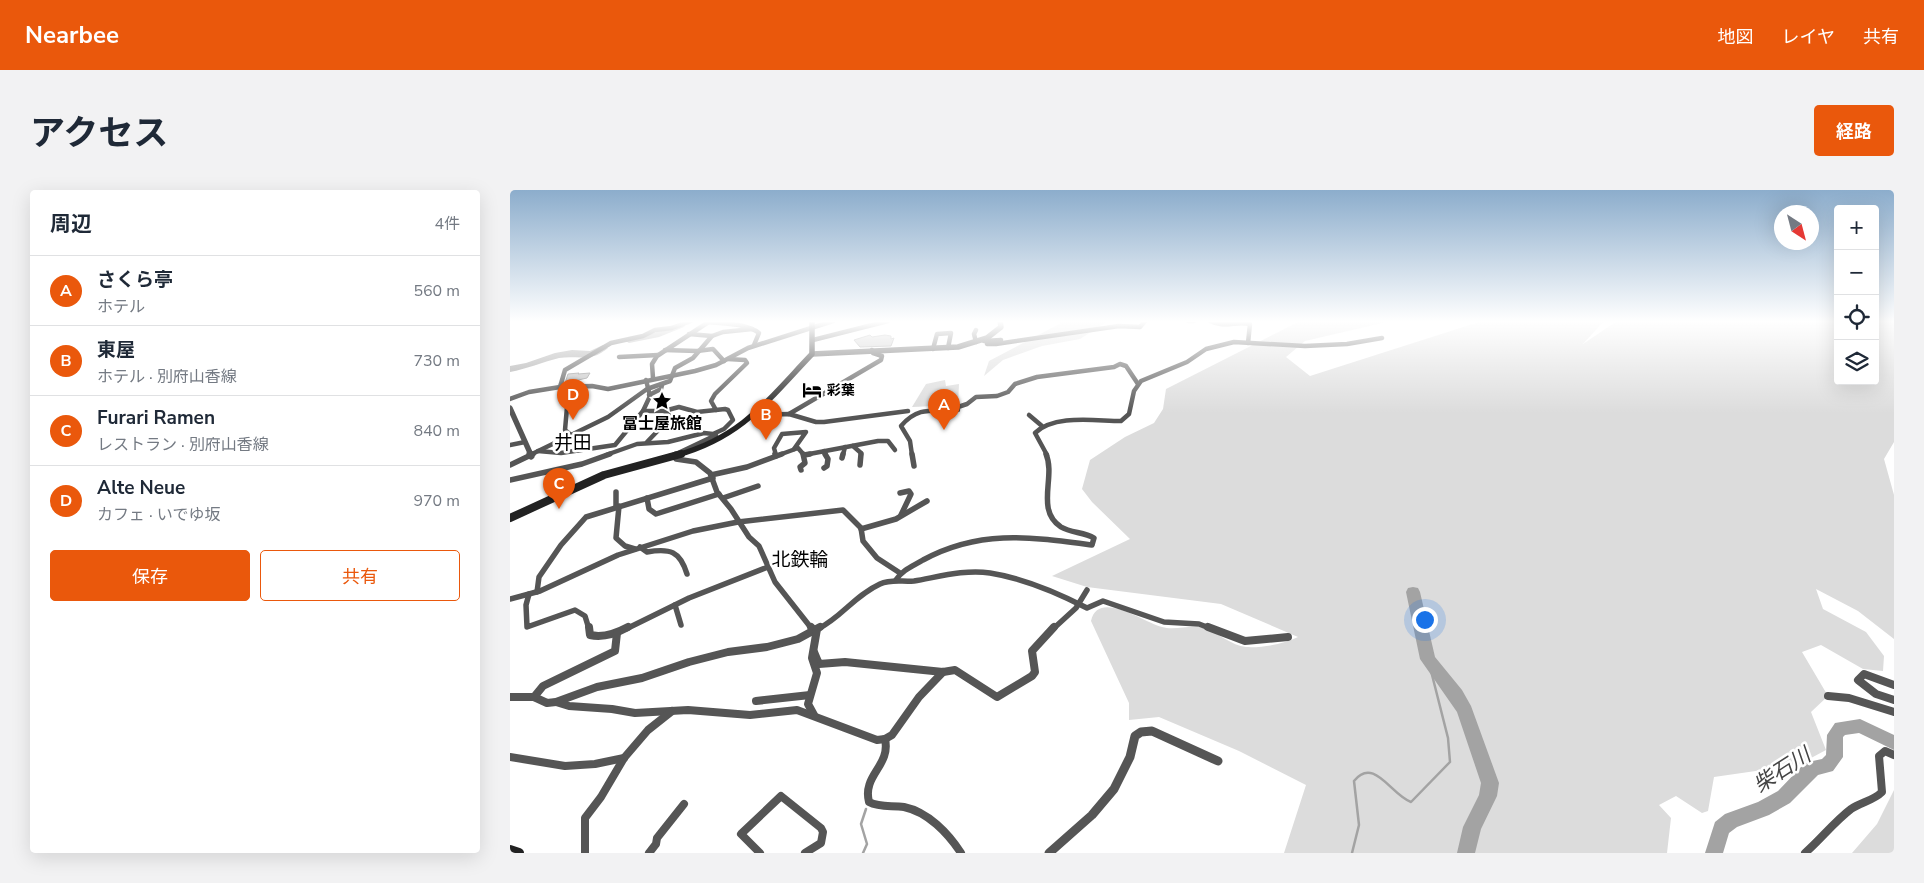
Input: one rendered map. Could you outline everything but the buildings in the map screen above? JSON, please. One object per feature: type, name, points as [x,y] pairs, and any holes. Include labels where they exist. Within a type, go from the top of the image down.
[{"type":"main road","points":[[510,518],[604,475],[715,442],[740,426],[812,354]]},
{"type":"main road","points":[[510,850],[518,853]]},
{"type":"street","points":[[571,435],[565,430],[567,407],[560,387],[565,370],[594,352]]},
{"type":"street","points":[[653,378],[652,364],[662,352]]},
{"type":"street","points":[[510,465],[614,413],[648,392],[662,389],[662,385],[670,381],[675,368],[690,360],[699,352]]},
{"type":"street","points":[[716,352],[726,360],[745,360],[747,363],[715,394],[711,401],[716,410]]},
{"type":"street","points":[[510,399],[529,392],[560,387],[592,386],[608,389],[653,378],[695,371],[726,360],[741,352]]},
{"type":"street","points":[[812,354],[843,352]]},
{"type":"street","points":[[789,414],[881,360],[882,356],[873,352]]},
{"type":"street","points":[[556,702],[597,687],[642,678],[728,652],[767,648],[798,639],[831,622],[854,598],[898,576],[942,550],[987,538],[1036,538],[1092,545],[1094,538],[1090,534],[1074,532],[1060,527],[1052,519],[1047,502],[1049,461],[1035,433],[1042,426],[1059,422],[1121,422],[1129,414],[1134,392],[1138,384],[1150,377],[1188,362],[1202,352]]},
{"type":"street","points":[[619,357],[658,355]]},
{"type":"street","points":[[955,408],[976,397],[997,396],[1008,392],[1015,384],[1038,377],[1114,367],[1120,364],[1126,366],[1138,384]]},
{"type":"street","points":[[538,451],[561,453],[615,445],[644,411],[648,392],[646,380]]},
{"type":"street","points":[[914,466],[910,441],[901,426],[905,420],[911,415],[926,409],[962,409],[969,405],[972,400]]},
{"type":"street","points":[[644,411],[664,411],[678,406],[697,412],[728,410],[732,416],[733,420],[724,429],[674,455],[676,459],[696,462],[712,477],[721,496],[738,522],[749,537],[759,546],[775,582],[816,630],[812,658],[817,673],[808,707],[814,715]]},
{"type":"street","points":[[510,408],[531,456]]},
{"type":"street","points":[[647,442],[671,417],[664,411]]},
{"type":"street","points":[[752,415],[789,414],[816,422],[824,422],[908,411]]},
{"type":"street","points":[[1029,415],[1042,426]]},
{"type":"street","points":[[510,480],[582,464],[623,448],[647,442],[676,441],[704,433],[713,434],[724,429]]},
{"type":"street","points":[[776,456],[774,448],[782,434],[806,432],[794,449]]},
{"type":"street","points":[[804,455],[854,444],[888,441],[895,450]]},
{"type":"street","points":[[510,445],[526,442]]},
{"type":"street","points":[[854,444],[860,453],[860,465]]},
{"type":"street","points":[[842,458],[845,447]]},
{"type":"street","points":[[537,592],[539,577],[561,545],[586,518],[712,477],[747,468],[798,448],[804,455],[805,463],[800,467],[801,470]]},
{"type":"street","points":[[824,451],[828,459],[827,466],[824,468]]},
{"type":"street","points":[[647,498],[649,509],[656,514],[758,486]]},
{"type":"street","points":[[900,493],[909,491],[911,494],[907,498],[905,511],[901,515]]},
{"type":"street","points":[[616,492],[616,540],[621,545],[647,552],[662,548],[673,552],[685,565],[687,574]]},
{"type":"street","points":[[861,529],[882,524],[917,509],[927,501]]},
{"type":"street","points":[[510,599],[537,592],[618,555],[693,531],[738,522],[843,510],[861,529],[863,540],[877,558],[898,576],[911,581],[951,574],[989,573],[1057,592],[1087,608],[1103,601],[1164,622],[1200,624],[1245,641],[1288,637]]},
{"type":"street","points":[[529,594],[526,605],[527,627],[575,610],[581,611],[587,617],[590,636],[594,637],[607,633],[617,633],[675,605],[768,567]]},
{"type":"street","points":[[814,652],[819,664],[846,662],[943,672],[957,670],[978,683],[992,695],[999,696],[1032,676],[1035,672],[1032,651],[1049,632],[1067,618],[1080,604],[1087,590]]},
{"type":"street","points":[[675,605],[681,625]]},
{"type":"street","points":[[534,697],[544,686],[615,651],[617,633]]},
{"type":"street","points":[[512,699],[534,697],[547,702],[556,702],[569,706],[612,709],[635,713],[672,711],[750,715],[797,710],[877,740],[885,739],[892,735],[919,697],[943,672]]},
{"type":"street","points":[[1894,685],[1878,681],[1864,674],[1858,680],[1876,694],[1894,700]]},
{"type":"street","points":[[1882,676],[1894,685]]},
{"type":"street","points":[[756,701],[810,695]]},
{"type":"street","points":[[1828,696],[1850,698],[1894,712]]},
{"type":"street","points":[[585,853],[585,818],[601,797],[624,758],[648,730],[672,711]]},
{"type":"street","points":[[1049,853],[1095,814],[1112,796],[1125,772],[1135,736],[1141,732],[1152,731],[1218,761]]},
{"type":"street","points":[[885,739],[887,750],[869,785],[867,798],[869,802],[879,807],[912,808],[948,836],[961,853]]},
{"type":"street","points":[[1804,853],[1823,837],[1834,822],[1856,806],[1876,798],[1882,792],[1879,756],[1885,751],[1894,755]]},
{"type":"street","points":[[510,757],[524,758],[546,764],[580,765],[606,763],[624,758]]},
{"type":"street","points":[[760,853],[741,834],[782,796],[823,832],[821,843],[805,853]]},
{"type":"street","points":[[649,853],[656,844],[657,838],[684,804]]},
{"type":"shaded area","points":[[1006,352],[1025,352],[1003,360],[984,376],[989,361]]},
{"type":"shaded area","points":[[1239,352],[1292,352],[1286,357],[1310,376],[1385,352],[1834,352],[1834,385],[1879,385],[1879,352],[1894,352],[1894,442],[1884,459],[1894,495],[1894,639],[1858,611],[1816,589],[1823,609],[1866,632],[1884,656],[1883,671],[1863,669],[1821,645],[1802,652],[1828,696],[1811,712],[1826,750],[1798,765],[1714,777],[1708,811],[1702,813],[1676,796],[1659,805],[1671,818],[1667,853],[1284,853],[1306,785],[1239,751],[1159,717],[1129,720],[1129,703],[1091,621],[1095,612],[1102,608],[1112,608],[1133,614],[1162,627],[1204,628],[1235,644],[1246,647],[1273,645],[1298,637],[1221,604],[1087,587],[1052,576],[1130,539],[1092,502],[1082,489],[1090,460],[1125,437],[1154,423],[1163,409],[1166,389]]},
{"type":"shaded area","points":[[945,380],[946,386],[959,384],[958,405],[912,407],[926,384]]},
{"type":"shaded area","points":[[1894,790],[1894,853],[1852,853],[1877,824]]},
{"type":"waterway","points":[[510,369],[528,366],[555,356],[572,353],[592,354],[596,352]]},
{"type":"waterway","points":[[1413,592],[1428,659],[1456,695],[1465,711],[1490,783],[1488,796],[1472,827],[1466,853]]},
{"type":"waterway","points":[[1352,853],[1359,825],[1354,781],[1361,774],[1369,773],[1376,775],[1411,802],[1450,762],[1448,738],[1428,659]]},
{"type":"waterway","name":"柴石川","points":[[1714,853],[1721,828],[1731,820],[1763,809],[1784,797],[1814,768],[1827,766],[1834,757],[1835,735],[1841,728],[1860,726],[1894,743]]},
{"type":"waterway","points":[[863,853],[867,844],[861,824],[866,809]]},
{"type":"place","name":"彩葉","points":[[812,390]]},
{"type":"place","name":"冨士屋旅館","points":[[662,401]]},
{"type":"place","name":"Alte Neue","points":[[573,420]]},
{"type":"place","name":"さくら亭","points":[[944,430]]},
{"type":"place","name":"東屋","points":[[766,440]]},
{"type":"place","name":"Furari Ramen","points":[[559,509]]},
{"type":"district","name":"井田","points":[[573,443]]},
{"type":"district","name":"北鉄輪","points":[[800,560]]}]
